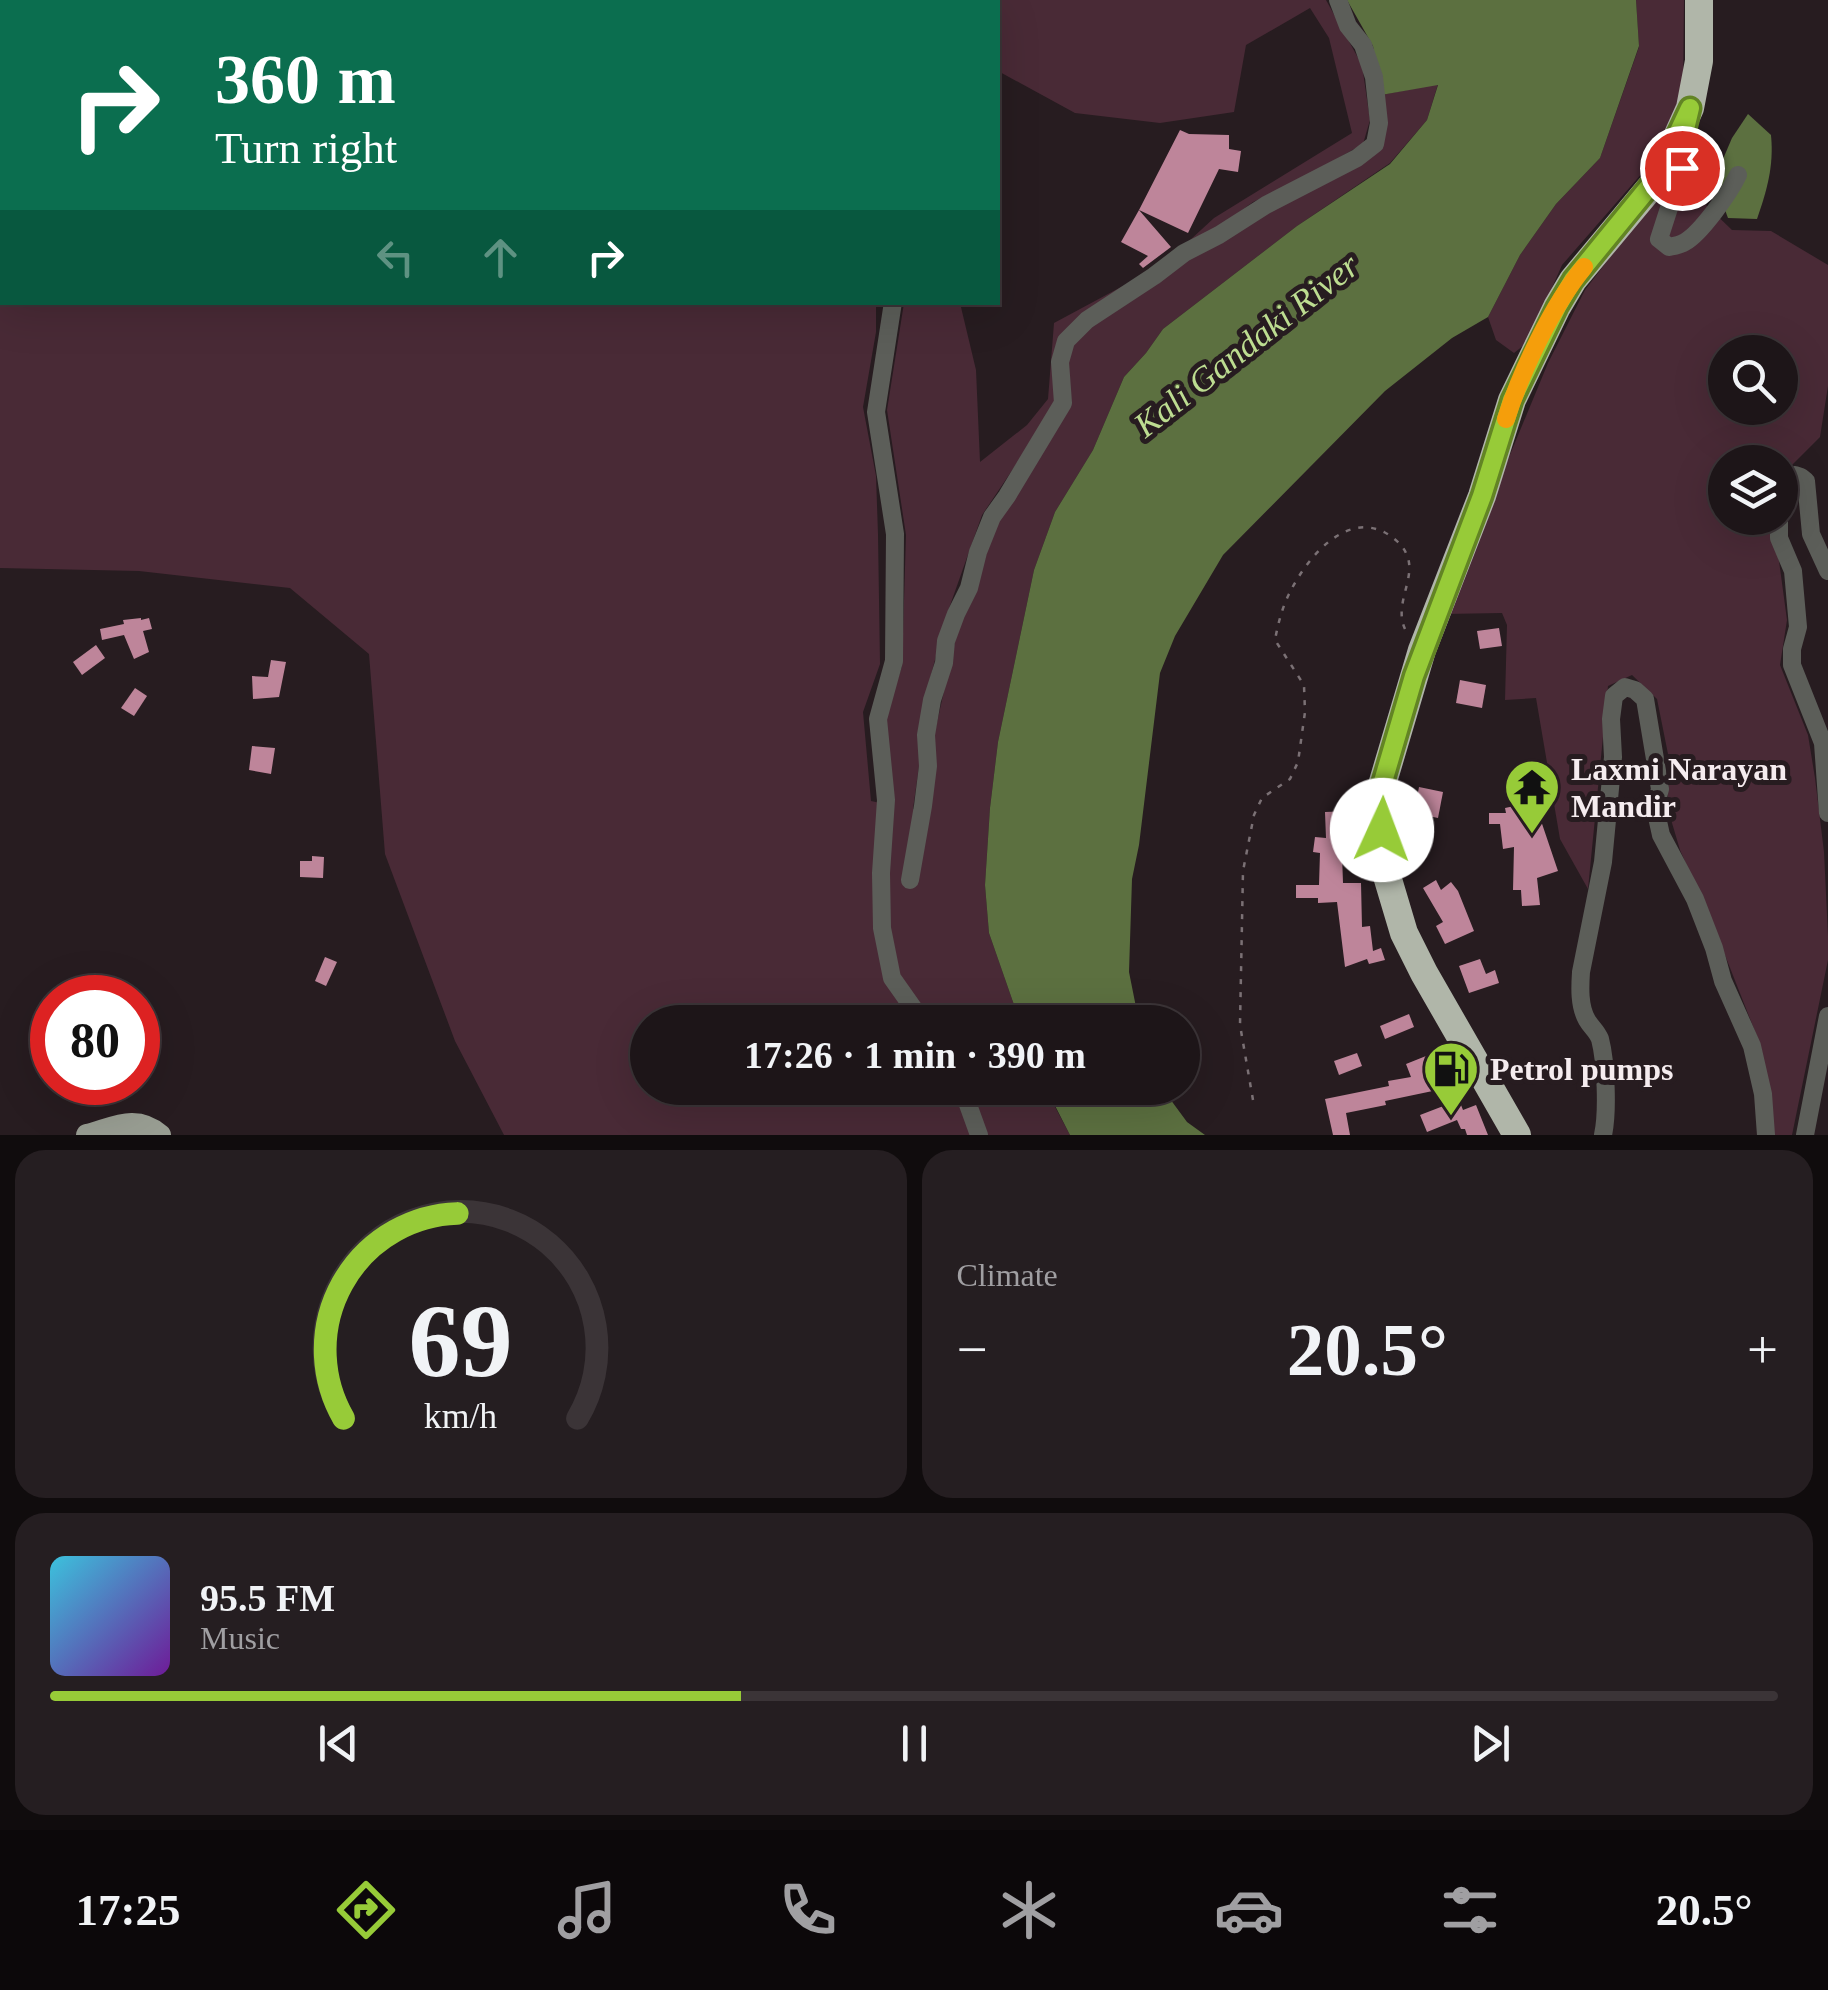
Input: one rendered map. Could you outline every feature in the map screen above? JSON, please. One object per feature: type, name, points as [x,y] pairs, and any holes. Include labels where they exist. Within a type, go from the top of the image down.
[{"type":"highway","points":[[1517,1135],[1404,934],[1384,866],[1382,785],[1422,650],[1482,496],[1512,400],[1573,280],[1658,176],[1690,108],[1699,61],[1699,0]]},
{"type":"main road","points":[[87,1135],[136,1122],[160,1135]]},
{"type":"street","points":[[910,880],[926,779],[926,734],[946,641],[969,588],[992,517],[1063,403],[1060,362],[1066,341],[1087,320],[1184,253],[1357,158],[1375,144],[1379,123],[1374,76],[1364,46],[1348,26],[1338,0]]},
{"type":"street","points":[[1690,108],[1681,146],[1682,168],[1659,239],[1668,248],[1685,242],[1709,217],[1738,175]]},
{"type":"street","points":[[893,305],[876,412],[895,534],[894,661],[878,719],[886,800],[880,874],[882,928],[892,978],[911,1005]]},
{"type":"street","points":[[1798,476],[1806,481],[1811,534],[1828,571]]},
{"type":"street","points":[[1780,535],[1793,571],[1798,627],[1792,666],[1823,743],[1828,813]]},
{"type":"street","points":[[1602,1135],[1606,1069],[1600,1038],[1586,1020],[1581,972],[1602,862],[1613,757],[1614,696],[1625,687],[1644,699],[1660,789],[1655,808],[1661,835],[1694,899],[1723,981],[1752,1046],[1764,1094],[1766,1135]]},
{"type":"street","points":[[1805,1135],[1828,1016]]},
{"type":"street","points":[[968,1105],[979,1135]]},
{"type":"path","points":[[1253,1100],[1240,1025],[1244,871],[1254,815],[1262,798],[1290,779],[1298,762],[1305,712],[1304,685],[1275,640],[1279,620],[1302,572],[1326,544],[1339,533],[1373,527],[1392,536],[1405,549],[1410,562],[1400,614],[1403,627],[1422,650]]},
{"type":"shaded area","points":[[1000,0],[1326,0],[1362,65],[1370,120],[1363,144],[1253,202],[1152,275],[1214,218],[1352,133],[1329,38],[1310,8],[1246,45],[1234,112],[1160,123],[1075,113],[1000,72]]},
{"type":"shaded area","points":[[1636,0],[1684,0],[1683,93],[1657,156],[1562,265],[1528,342],[1514,353],[1496,340],[1488,317],[1520,255],[1556,204],[1600,158],[1639,47]]},
{"type":"shaded area","points":[[1438,84],[1427,120],[1390,163],[1297,226],[1163,329],[1124,377],[1093,450],[1055,512],[1034,570],[998,742],[990,808],[985,885],[989,933],[1014,1005],[630,1005],[630,1105],[1054,1105],[1070,1135],[504,1135],[455,1041],[385,854],[369,654],[290,588],[139,571],[0,568],[0,305],[876,305],[876,332],[863,407],[876,476],[880,664],[863,712],[871,801],[890,805],[884,722],[902,666],[906,535],[887,410],[904,305],[960,305],[976,370],[980,462],[1027,425],[1048,399],[1054,323],[1152,275],[1085,318],[1063,340],[1054,378],[1058,402],[982,515],[947,614],[925,698],[913,809],[929,813],[934,736],[958,628],[994,526],[1067,413],[1067,353],[1089,326],[1203,249],[1377,150],[1384,136],[1381,95]]},
{"type":"shaded area","points":[[1669,187],[1705,204],[1732,230],[1771,231],[1828,265],[1828,386],[1820,437],[1798,459],[1798,445],[1708,445],[1708,535],[1772,535],[1787,620],[1780,665],[1808,735],[1815,778],[1824,852],[1828,960],[1792,1135],[1774,1135],[1758,1039],[1680,850],[1667,806],[1670,764],[1657,699],[1632,675],[1608,686],[1588,889],[1560,839],[1536,698],[1505,700],[1507,625],[1502,613],[1444,614],[1548,363],[1585,290]]},
{"type":"water","name":"Kali Gandaki River","points":[[1347,0],[1636,0],[1639,46],[1600,158],[1556,204],[1520,255],[1488,317],[1452,338],[1385,391],[1223,555],[1175,636],[1160,673],[1132,879],[1129,972],[1136,1005],[1014,1005],[989,933],[985,885],[990,808],[998,742],[1034,570],[1055,512],[1093,450],[1124,377],[1163,329],[1297,226],[1390,164],[1427,120],[1438,85],[1381,95],[1373,46]]},
{"type":"water","points":[[1748,114],[1771,135],[1769,178],[1757,219],[1728,218],[1714,180],[1732,138]]},
{"type":"water","points":[[1055,1105],[1174,1105],[1187,1122],[1205,1135],[1070,1135]]},
{"type":"building","points":[[1180,130],[1189,134],[1229,135],[1229,149],[1241,151],[1238,172],[1219,169],[1188,233],[1139,210]]},
{"type":"building","points":[[1139,210],[1171,247],[1143,268],[1139,264],[1148,256],[1121,242]]},
{"type":"building","points":[[149,618],[152,629],[143,631],[149,652],[134,659],[124,635],[102,640],[100,629]]},
{"type":"building","points":[[1499,628],[1502,646],[1480,649],[1477,631]]},
{"type":"building","points":[[96,645],[105,658],[82,675],[73,662]]},
{"type":"building","points":[[271,660],[286,662],[279,697],[253,699],[252,676],[268,677]]},
{"type":"building","points":[[1460,680],[1486,685],[1482,708],[1456,703]]},
{"type":"building","points":[[135,688],[147,696],[134,716],[121,708]]},
{"type":"building","points":[[252,746],[275,748],[271,774],[249,770]]},
{"type":"building","points":[[1541,785],[1546,798],[1535,803],[1558,871],[1537,878],[1540,905],[1522,906],[1521,890],[1513,890],[1514,847],[1503,849],[1500,824],[1489,824],[1489,813],[1506,813],[1505,808],[1528,803],[1523,792]]},
{"type":"building","points":[[1419,787],[1443,792],[1438,818],[1414,813]]},
{"type":"building","points":[[1349,811],[1351,853],[1342,854],[1343,883],[1361,883],[1362,927],[1370,926],[1373,951],[1381,948],[1385,960],[1369,964],[1367,959],[1345,967],[1337,902],[1296,898],[1296,885],[1319,885],[1320,853],[1313,852],[1315,837],[1326,838],[1325,812]]},
{"type":"building","points":[[312,856],[324,857],[323,878],[300,877],[300,861],[312,861]]},
{"type":"building","points":[[1436,880],[1441,890],[1451,882],[1458,891],[1474,931],[1445,944],[1436,926],[1443,922],[1423,888]]},
{"type":"building","points":[[325,957],[337,962],[326,986],[315,981]]},
{"type":"building","points":[[1480,959],[1486,974],[1495,970],[1499,983],[1469,993],[1459,966]]},
{"type":"building","points":[[1409,1014],[1414,1027],[1385,1039],[1380,1026]]},
{"type":"building","points":[[1357,1053],[1362,1066],[1339,1075],[1334,1061]]},
{"type":"building","points":[[1431,1054],[1447,1088],[1346,1113],[1350,1135],[1333,1135],[1325,1099],[1389,1086],[1388,1081],[1411,1077],[1406,1064]]},
{"type":"building","name":"Petrol pumps","points":[[1459,1100],[1463,1110],[1476,1105],[1488,1135],[1467,1135],[1457,1120],[1427,1132],[1420,1115]]},
{"type":"slow traffic","points":[[1506,419],[1557,307],[1584,267]]},
{"type":"place","name":"Laxmi Narayan Mandir","points":[[1532,836]]},
{"type":"place","name":"Petrol pumps","points":[[1451,1118]]},
{"type":"route","points":[[1382,830],[1382,785],[1414,676],[1482,496],[1512,400],[1573,280],[1658,176],[1690,108],[1681,146],[1682,168]]}]
